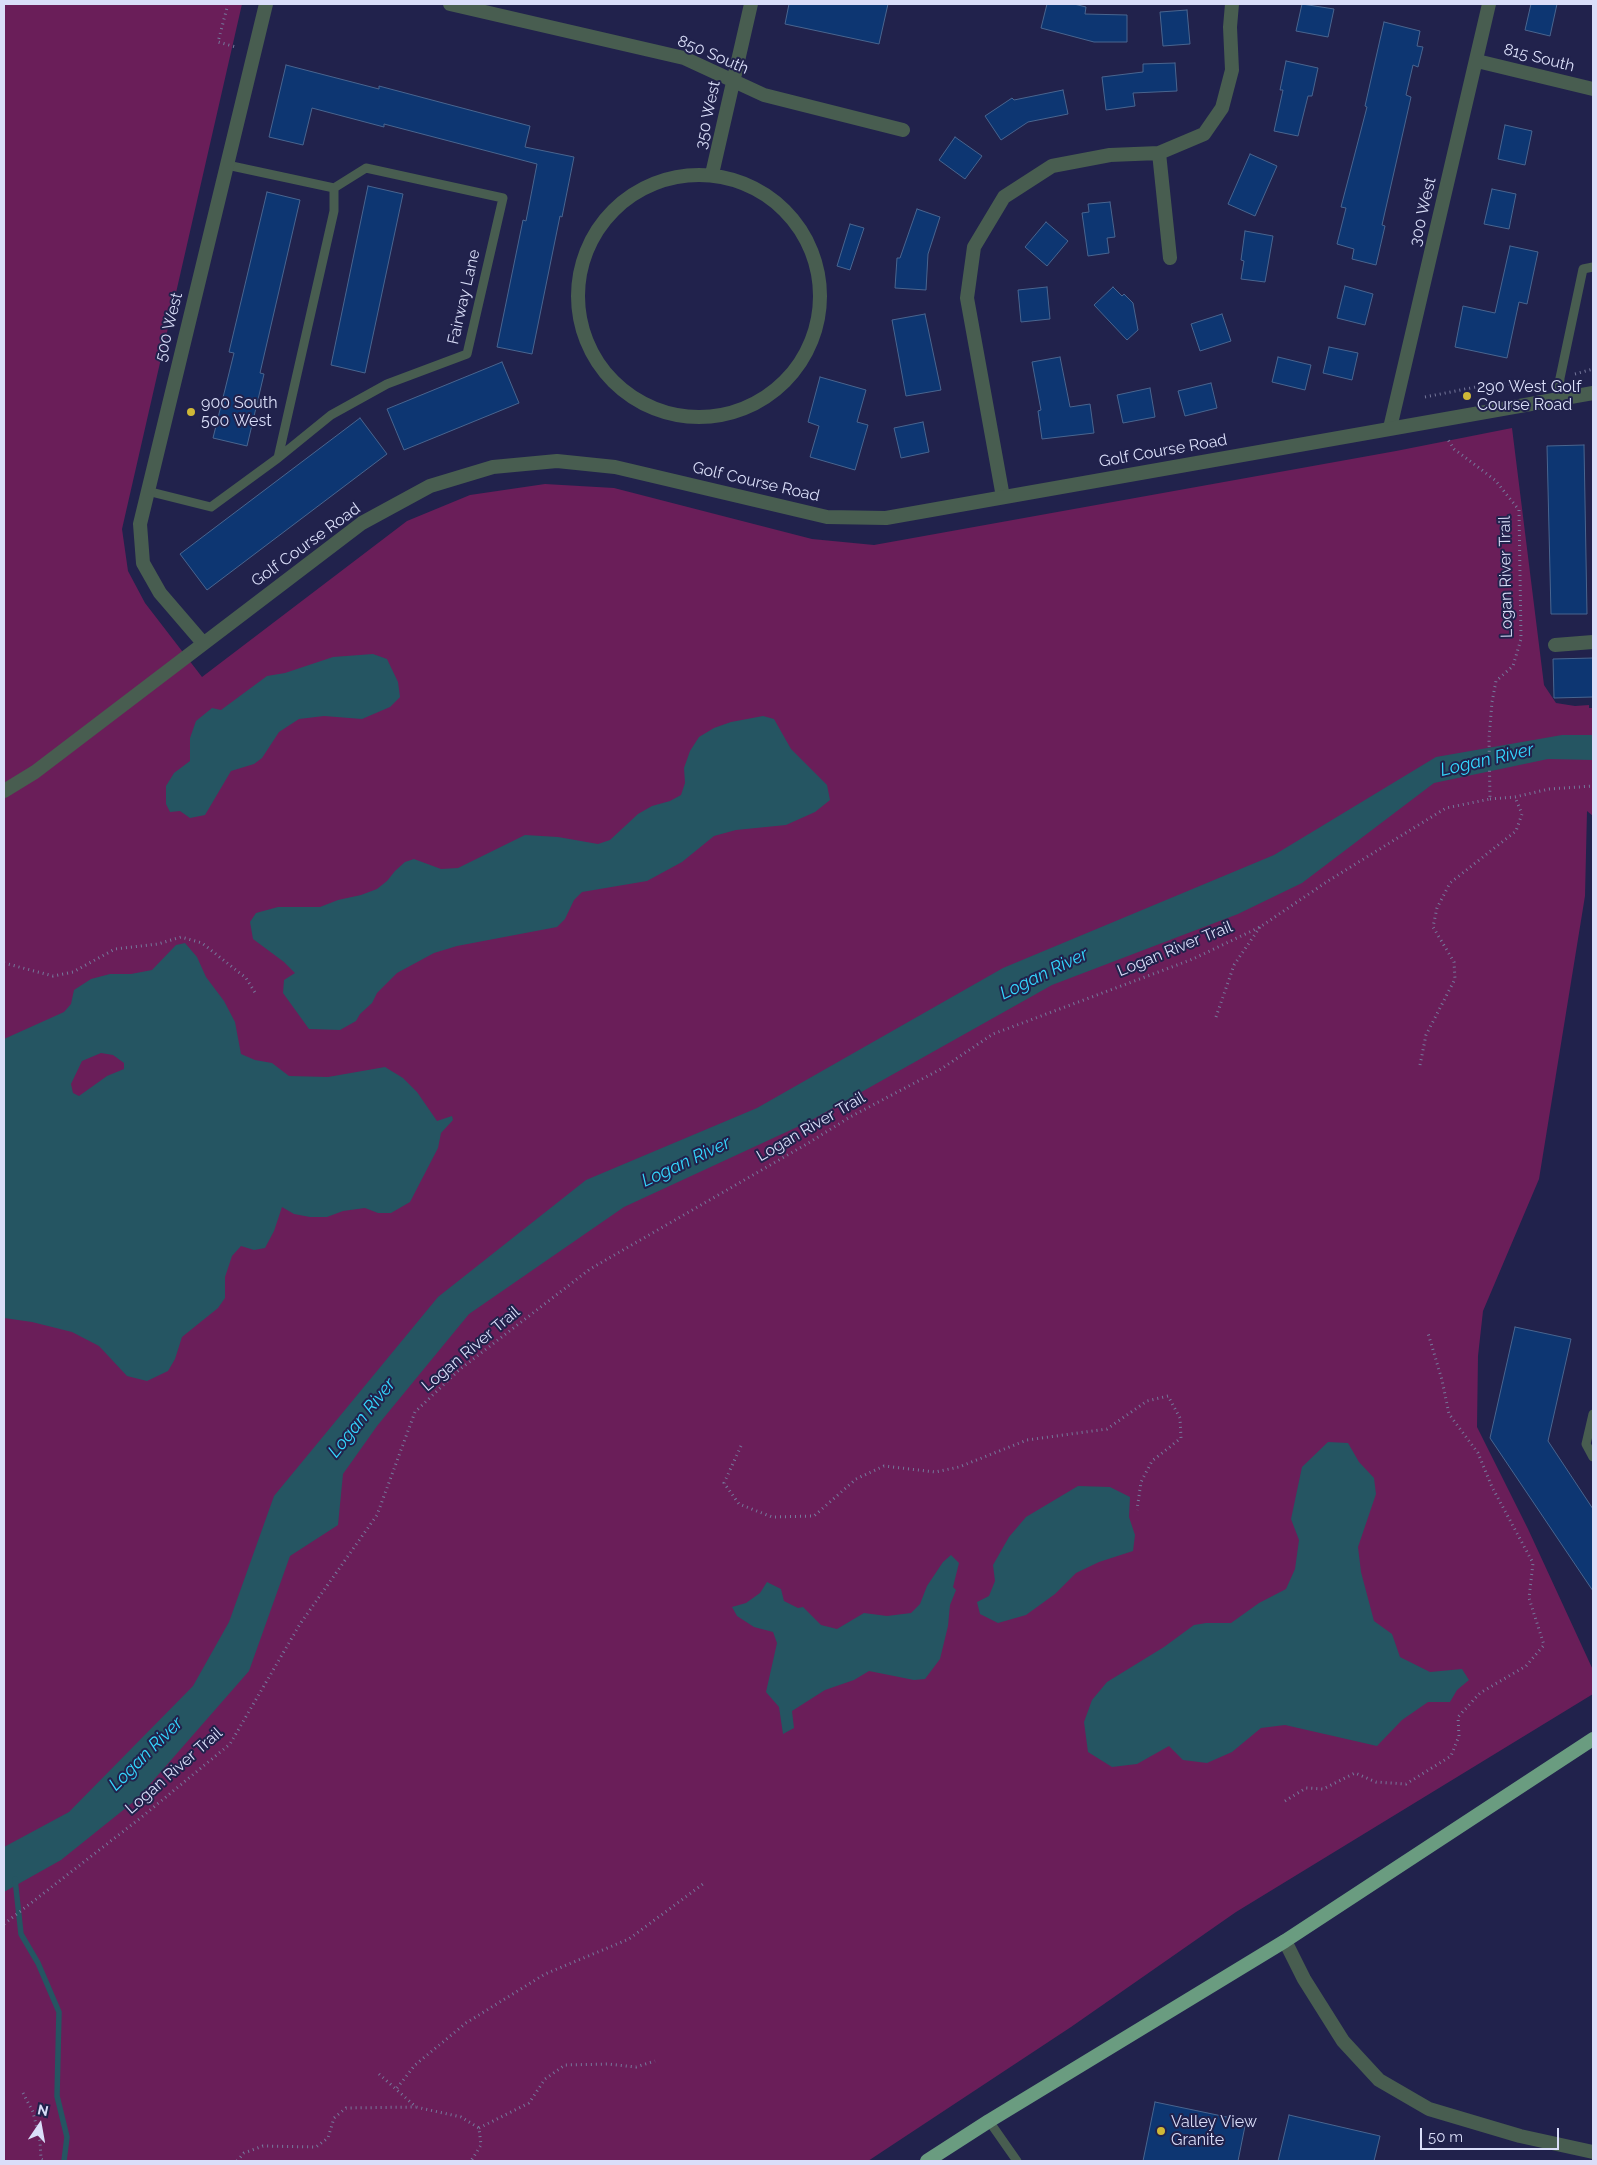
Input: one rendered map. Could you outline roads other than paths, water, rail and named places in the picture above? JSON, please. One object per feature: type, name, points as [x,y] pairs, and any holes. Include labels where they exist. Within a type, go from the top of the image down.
[{"type":"highway","points":[[927,2161],[989,2121],[1285,1941],[1593,1739]]},
{"type":"street","name":"500 West","points":[[203,643],[160,593],[143,563],[140,524],[266,4]]},
{"type":"street","name":"850 South","points":[[450,4],[684,58],[764,95],[903,130]]},
{"type":"street","name":"350 West","points":[[712,174],[750,4]]},
{"type":"street","points":[[1003,497],[967,298],[974,247],[1004,197],[1052,166],[1110,154],[1159,153],[1204,134],[1222,108],[1232,70],[1230,27],[1232,4]]},
{"type":"street","name":"300 West","points":[[1390,428],[1489,4]]},
{"type":"street","name":"815 South","points":[[1477,61],[1593,89]]},
{"type":"street","points":[[1159,153],[1170,258]]},
{"type":"street","points":[[712,174],[751,185],[784,208],[808,240],[820,278],[820,317],[807,354],[782,386],[749,408],[710,418],[670,414],[634,399],[606,375],[586,344],[577,309],[578,273],[590,238],[612,209],[642,188],[676,176],[712,174]]},
{"type":"street","name":"Golf Course Road","points":[[4,791],[35,772],[362,523],[430,486],[493,467],[557,461],[616,467],[827,517],[886,518],[1593,393]]},
{"type":"street","points":[[1555,645],[1593,642]]},
{"type":"street","points":[[1285,1941],[1304,1979],[1343,2041],[1379,2080],[1429,2109],[1520,2136],[1593,2152]]},
{"type":"lane","points":[[227,165],[334,188],[334,211],[278,458]]},
{"type":"lane","name":"Fairway Lane","points":[[147,491],[211,507],[278,458],[330,415],[379,388],[467,354],[503,198],[366,168],[334,188]]},
{"type":"lane","points":[[1559,399],[1560,378],[1583,269],[1593,267]]},
{"type":"lane","points":[[1593,1414],[1586,1444],[1593,1457]]},
{"type":"lane","points":[[989,2121],[1017,2161]]},
{"type":"water","points":[[373,654],[387,659],[398,682],[400,697],[390,707],[362,719],[324,716],[299,719],[279,732],[262,758],[254,764],[231,771],[205,815],[190,818],[180,811],[170,812],[166,804],[166,786],[174,773],[190,761],[190,738],[196,721],[212,708],[221,710],[267,676],[285,673],[333,657]]},
{"type":"water","points":[[763,716],[774,719],[791,749],[827,785],[830,800],[815,812],[786,825],[736,830],[714,836],[682,862],[647,881],[582,892],[574,900],[565,919],[557,927],[457,946],[434,953],[397,973],[377,993],[372,1003],[360,1014],[356,1021],[340,1030],[309,1029],[283,993],[284,980],[295,973],[284,962],[253,939],[250,922],[256,913],[278,907],[320,907],[338,900],[361,895],[377,889],[405,862],[414,859],[441,869],[458,868],[525,835],[558,837],[598,844],[610,840],[638,814],[652,806],[670,801],[681,795],[685,783],[684,768],[690,751],[699,737],[714,728],[731,722]]},
{"type":"water","name":"Logan River","points":[[1562,735],[1593,735],[1593,760],[1548,759],[1434,783],[1302,883],[1238,914],[1052,985],[808,1122],[624,1207],[469,1314],[377,1426],[343,1474],[338,1525],[290,1556],[249,1671],[137,1799],[61,1860],[4,1892],[4,1847],[69,1812],[193,1686],[229,1622],[274,1496],[438,1297],[586,1180],[757,1108],[1003,968],[1274,855],[1436,757]]},
{"type":"water","points":[[185,943],[197,957],[206,977],[224,1001],[235,1022],[241,1054],[255,1060],[272,1063],[289,1076],[328,1077],[385,1067],[403,1078],[417,1092],[437,1121],[452,1116],[453,1120],[441,1133],[438,1148],[410,1202],[391,1213],[378,1213],[365,1208],[343,1211],[327,1217],[310,1217],[294,1214],[282,1207],[274,1231],[265,1248],[254,1250],[241,1246],[232,1256],[225,1277],[225,1298],[218,1308],[182,1337],[175,1359],[168,1371],[147,1381],[127,1376],[99,1346],[72,1332],[32,1322],[4,1318],[4,1039],[64,1012],[71,1004],[74,990],[91,979],[110,974],[131,974],[152,970],[176,945]],"holes":[[[101,1053],[113,1055],[124,1063],[124,1069],[107,1076],[79,1096],[73,1093],[71,1084],[82,1061]]]},
{"type":"water","points":[[1328,1442],[1348,1443],[1359,1462],[1374,1478],[1376,1494],[1358,1547],[1361,1572],[1374,1621],[1392,1634],[1400,1657],[1430,1672],[1462,1669],[1469,1680],[1457,1690],[1450,1702],[1428,1702],[1402,1720],[1377,1746],[1285,1725],[1261,1728],[1232,1752],[1207,1763],[1183,1760],[1169,1746],[1137,1764],[1112,1767],[1088,1752],[1084,1722],[1092,1700],[1107,1682],[1164,1647],[1194,1625],[1231,1623],[1259,1603],[1286,1589],[1295,1569],[1299,1540],[1291,1519],[1302,1467]]},
{"type":"water","points":[[1078,1486],[1110,1487],[1130,1497],[1129,1517],[1135,1535],[1133,1551],[1099,1562],[1076,1573],[1055,1594],[1026,1615],[998,1623],[980,1614],[977,1602],[989,1596],[995,1581],[993,1565],[1009,1537],[1026,1517]]},
{"type":"water","points":[[951,1555],[959,1563],[953,1587],[956,1590],[950,1605],[948,1626],[940,1659],[925,1679],[914,1680],[869,1671],[854,1680],[825,1690],[792,1711],[794,1728],[783,1734],[779,1707],[766,1692],[777,1643],[773,1632],[754,1627],[737,1616],[732,1607],[746,1603],[760,1593],[767,1582],[781,1589],[784,1601],[798,1608],[803,1607],[821,1625],[837,1629],[864,1613],[887,1616],[911,1613],[920,1604],[927,1586],[943,1562]]},
{"type":"waterway","points":[[15,1879],[21,1934],[38,1963],[59,2012],[57,2096],[67,2137],[64,2161]]},
{"type":"place","name":"290 West Golf Course Road","points":[[1467,396]]},
{"type":"place","name":"900 South 500 West","points":[[191,412]]},
{"type":"place","name":"Valley View Granite","points":[[1161,2131]]}]
